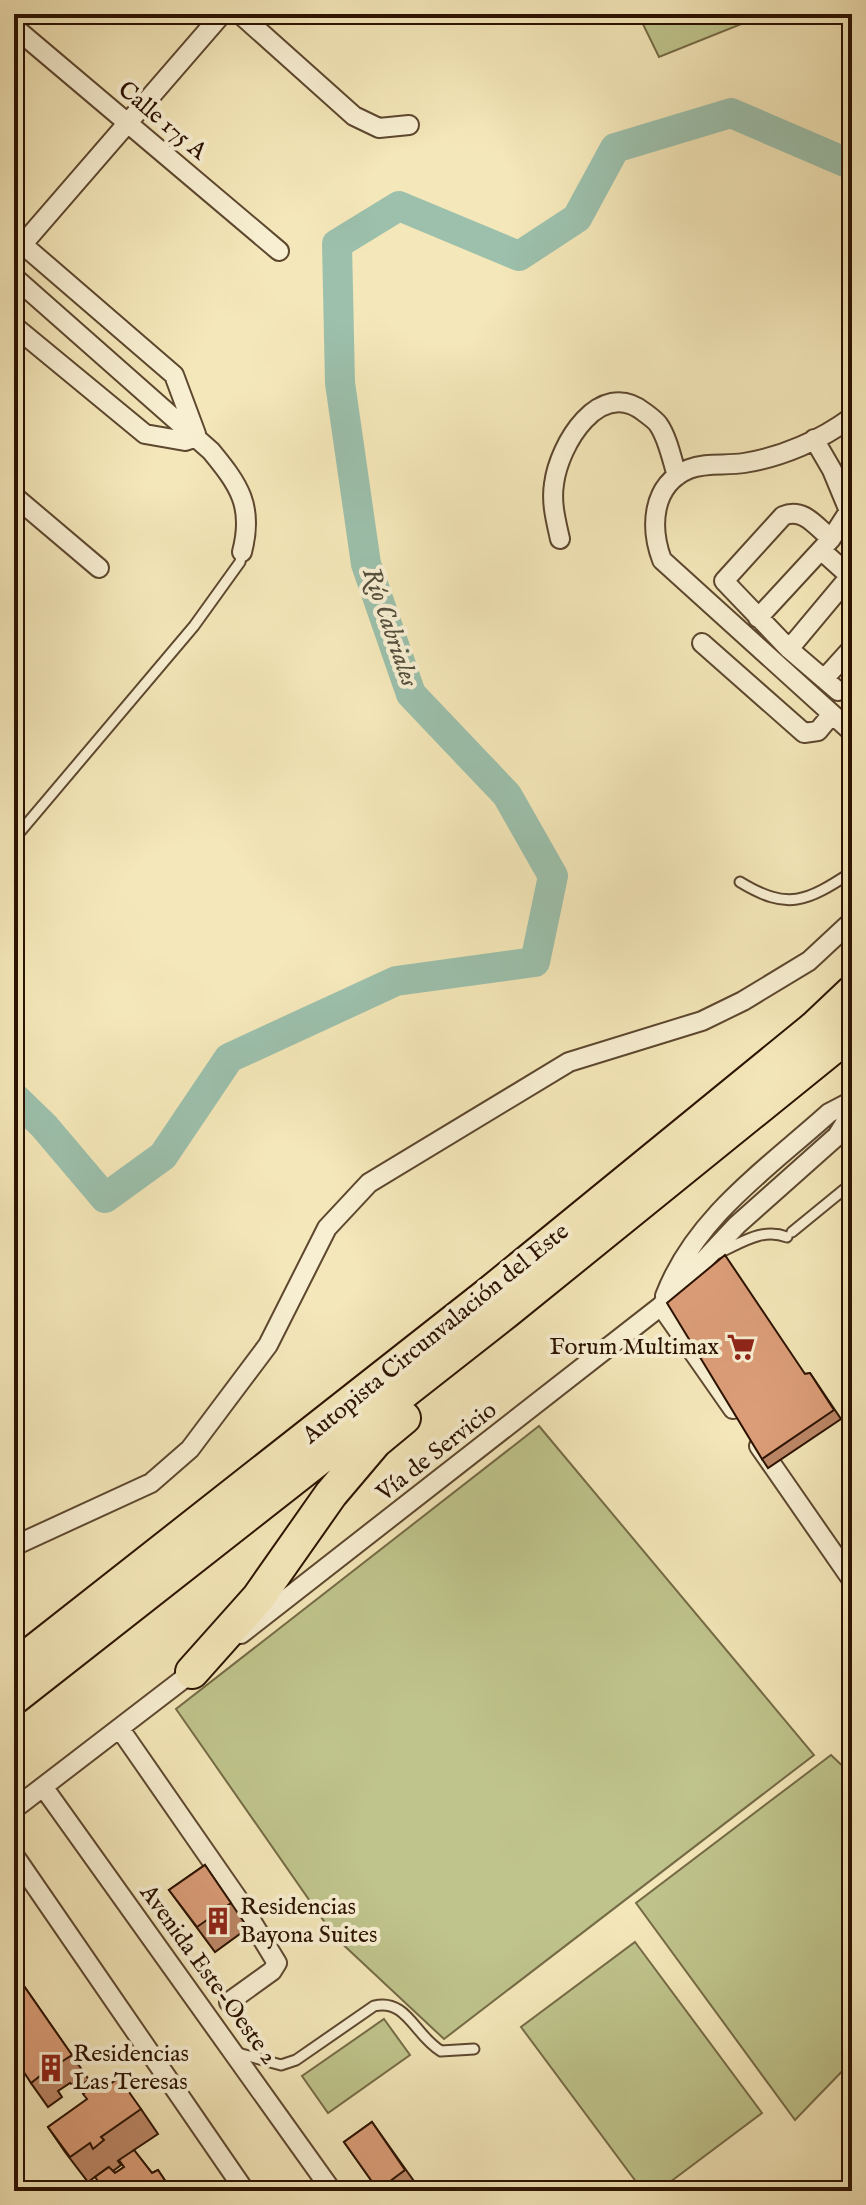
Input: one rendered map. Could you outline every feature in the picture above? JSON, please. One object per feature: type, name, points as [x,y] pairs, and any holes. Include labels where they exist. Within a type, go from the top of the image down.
[{"type":"highway","name":"Autopista Circunvalación del Este","points":[[14,1667],[487,1295],[802,1038],[852,992]]},
{"type":"highway","name":"Autopista Circunvalación del Este","points":[[14,1698],[514,1306],[852,1032]]},
{"type":"highway","points":[[192,1672],[258,1598],[331,1494],[375,1442],[427,1400],[514,1306]]},
{"type":"street","points":[[197,437],[174,375],[18,241],[127,124],[222,14]]},
{"type":"street","points":[[240,14],[354,116],[379,128],[409,125]]},
{"type":"street","name":"Calle 175 A","points":[[14,27],[279,251]]},
{"type":"street","points":[[14,277],[197,437],[228,471],[241,493],[249,527],[242,552]]},
{"type":"street","points":[[14,326],[145,434],[185,441],[197,437]]},
{"type":"street","points":[[560,539],[553,507],[558,465],[591,413],[606,402],[620,399],[635,405],[658,424],[677,476]]},
{"type":"street","points":[[852,417],[792,450],[744,463],[704,466],[677,476],[664,490],[653,520],[654,538],[662,560],[852,732]]},
{"type":"street","points":[[758,618],[848,517],[849,506],[814,439]]},
{"type":"street","points":[[14,496],[99,568]]},
{"type":"street","points":[[789,649],[851,577],[802,514],[791,512],[783,516],[724,581],[789,649],[831,685],[852,648]]},
{"type":"street","points":[[702,643],[804,733],[818,731],[832,714]]},
{"type":"street","points":[[14,1546],[151,1483],[190,1449],[268,1345],[327,1228],[369,1183],[569,1062],[702,1021],[743,1001],[809,961],[852,921]]},
{"type":"street","points":[[852,1101],[829,1113],[698,1234],[675,1270],[661,1306],[852,1580]]},
{"type":"street","name":"Vía de Servicio","points":[[14,1809],[661,1306],[737,1225],[837,1136],[852,1112]]},
{"type":"street","points":[[730,1203],[737,1225]]},
{"type":"street","points":[[120,1729],[238,1899],[277,1963],[272,1971],[229,2002]]},
{"type":"street","name":"Avenida Este-Oeste 2","points":[[44,1788],[235,2051],[332,2191]]},
{"type":"street","points":[[14,1855],[245,2191]]},
{"type":"lane","points":[[14,839],[194,626],[240,562],[242,552]]},
{"type":"lane","points":[[740,882],[767,898],[787,902],[825,889],[852,872]]},
{"type":"lane","points":[[763,1173],[770,1196]]},
{"type":"lane","points":[[709,1257],[757,1235],[772,1231],[789,1234],[852,1183]]},
{"type":"lane","points":[[235,2051],[281,2065],[296,2060],[374,2006],[389,2002],[401,2008],[418,2032],[441,2051],[474,2049]]},
{"type":"green space","points":[[638,14],[766,14],[659,57]]},
{"type":"green space","points":[[539,1426],[814,1755],[444,2039],[335,1937],[176,1709]]},
{"type":"green space","points":[[831,1755],[852,1775],[852,2061],[795,2120],[636,1903]]},
{"type":"green space","points":[[635,1942],[762,2113],[658,2191],[643,2191],[521,2027]]},
{"type":"green space","points":[[384,2019],[410,2055],[328,2113],[302,2076]]},
{"type":"building","name":"Forum Multimax","points":[[725,1255],[805,1374],[810,1373],[834,1410],[762,1459],[667,1303]]},
{"type":"building","points":[[205,1865],[231,1903],[197,1927],[169,1890]]},
{"type":"building","points":[[24,1986],[72,2055],[58,2064],[53,2058],[41,2066],[45,2072],[31,2083],[14,2057],[14,2009],[17,2007],[14,1994]]},
{"type":"building","points":[[119,2078],[141,2109],[101,2137],[104,2140],[93,2149],[90,2143],[70,2157],[48,2127],[87,2099],[83,2094],[96,2084],[100,2091]]},
{"type":"building","points":[[372,2122],[405,2170],[378,2190],[344,2142]]},
{"type":"building","points":[[134,2150],[152,2173],[158,2170],[166,2182],[160,2187],[163,2191],[105,2191],[95,2177],[109,2167],[115,2173],[124,2167],[119,2160]]},
{"type":"building","points":[[414,2182],[421,2191],[402,2191]]},
{"type":"waterway","name":"Río Cabriales","points":[[14,1097],[44,1126],[105,1198],[163,1156],[229,1058],[396,981],[535,962],[553,876],[507,795],[411,694],[366,564],[340,383],[337,244],[399,206],[519,256],[577,218],[615,148],[731,113],[852,165]]},
{"type":"place","name":"Forum Multimax","points":[[741,1347]]},
{"type":"place","name":"Residencias Bayona Suites","points":[[218,1921]]},
{"type":"place","name":"Residencias Las Teresas","points":[[51,2068]]}]
